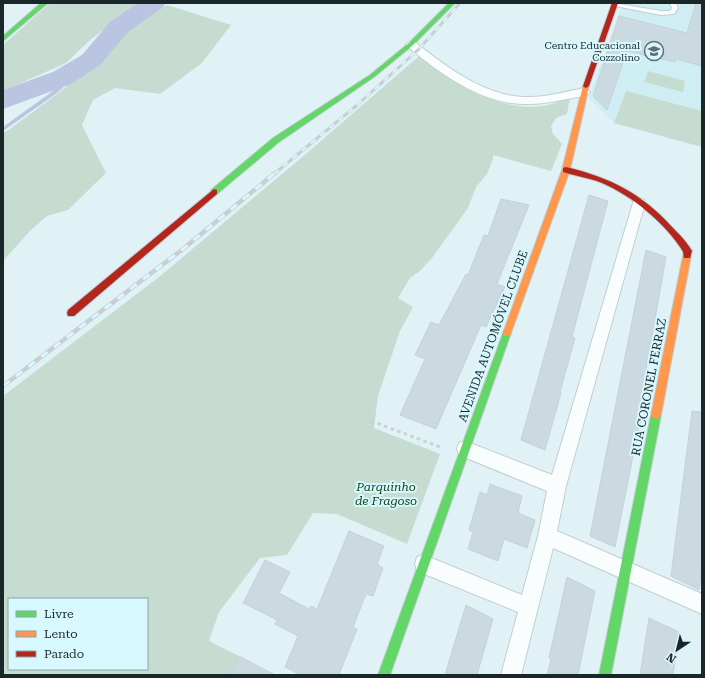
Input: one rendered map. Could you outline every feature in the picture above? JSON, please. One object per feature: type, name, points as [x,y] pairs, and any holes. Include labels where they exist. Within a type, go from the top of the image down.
[{"type":"street","points":[[3,39],[45,3]]},
{"type":"street","points":[[70,313],[276,140],[372,76],[411,44],[452,3]]},
{"type":"street","name":"AVENIDA AUTOMÓVEL CLUBE","points":[[384,675],[566,170],[584,92],[615,3]]},
{"type":"street","points":[[411,44],[461,78],[504,99],[533,100],[584,92]]},
{"type":"street","name":"RUA CORONEL FERRAZ","points":[[566,170],[605,182],[621,189],[673,233],[688,251],[605,675]]},
{"type":"street","points":[[511,675],[547,536],[557,486],[639,203]]},
{"type":"street","points":[[465,449],[557,486]]},
{"type":"street","points":[[547,536],[702,604]]},
{"type":"street","points":[[424,564],[528,607]]},
{"type":"lane","points":[[615,3],[662,13],[672,13],[675,8],[673,3]]},
{"type":"path","points":[[371,421],[447,450],[465,449]]},
{"type":"shaded area","name":"Centro Educacional Cozzolino","points":[[623,3],[702,3],[702,147],[614,123],[589,98]]},
{"type":"green space","points":[[50,3],[139,3],[90,40],[66,63],[3,91],[3,45]]},
{"type":"green space","points":[[167,5],[231,25],[202,63],[160,94],[115,88],[93,100],[82,125],[106,173],[68,210],[47,216],[30,231],[3,261],[3,134],[57,94],[92,65],[134,22]]},
{"type":"green space","name":"Parquinho de Fragoso","points":[[419,56],[461,85],[493,100],[527,107],[550,105],[570,98],[567,114],[556,118],[551,127],[553,134],[562,144],[551,171],[493,155],[493,159],[487,174],[476,187],[468,208],[432,258],[420,271],[410,278],[398,298],[413,307],[400,331],[378,396],[374,428],[440,454],[407,544],[337,514],[313,513],[287,555],[260,558],[219,612],[209,641],[239,656],[230,675],[3,675],[3,396],[159,277],[307,153]]},
{"type":"green space","points":[[648,71],[685,81],[683,92],[644,82]]},
{"type":"green space","points":[[626,91],[702,111],[702,147],[614,123]]},
{"type":"building","points":[[696,3],[702,3],[702,66],[676,59],[675,62],[627,51],[607,110],[593,96],[619,16],[687,33]]},
{"type":"building","points":[[589,195],[608,201],[572,337],[575,338],[545,450],[521,440]]},
{"type":"building","points":[[501,199],[529,205],[497,284],[505,287],[486,327],[481,325],[436,429],[400,415],[425,359],[415,355],[431,322],[439,325],[466,274],[468,275],[484,235],[488,236]]},
{"type":"building","points":[[646,250],[666,257],[638,415],[641,416],[615,547],[590,536]]},
{"type":"building","points":[[692,411],[702,412],[702,567],[699,590],[671,576]]},
{"type":"building","points":[[490,484],[522,496],[518,513],[535,520],[527,548],[504,539],[498,561],[468,549],[473,532],[469,530],[480,492],[487,495]]},
{"type":"building","points":[[349,531],[384,546],[377,564],[383,568],[373,596],[366,594],[353,627],[357,629],[339,675],[301,675],[285,667],[298,636],[275,624],[277,620],[243,603],[265,560],[290,572],[279,593],[309,609],[311,606],[317,609]]},
{"type":"building","points":[[567,577],[595,591],[578,675],[547,675],[551,659],[549,658]]},
{"type":"building","points":[[466,605],[493,619],[477,675],[445,675]]},
{"type":"building","points":[[649,618],[679,632],[673,675],[640,675]]},
{"type":"building","points":[[239,656],[275,675],[230,675]]},
{"type":"waterway","points":[[3,100],[62,78],[91,60],[119,27],[154,3]]},
{"type":"waterway","points":[[3,129],[55,92],[91,60]]},
{"type":"railway","points":[[274,174],[356,106],[418,50],[460,3]]},
{"type":"railway","points":[[3,386],[183,249],[275,173]]},
{"type":"traffic: fast","points":[[3,39],[45,3]]},
{"type":"traffic: fast","points":[[214,192],[276,140],[372,76],[411,44],[452,3]]},
{"type":"traffic: fast","points":[[384,675],[507,333]]},
{"type":"traffic: fast","points":[[605,675],[656,415]]},
{"type":"traffic: slow","points":[[507,333],[566,170],[586,86]]},
{"type":"traffic: slow","points":[[656,415],[687,256]]},
{"type":"traffic: jam","points":[[586,86],[615,3]]},
{"type":"traffic: jam","points":[[566,170],[615,186],[646,206],[672,232],[688,251],[687,256]]},
{"type":"traffic: jam","points":[[71,313],[214,192]]},
{"type":"place","name":"Centro Educacional Cozzolino","points":[[654,51]]}]
